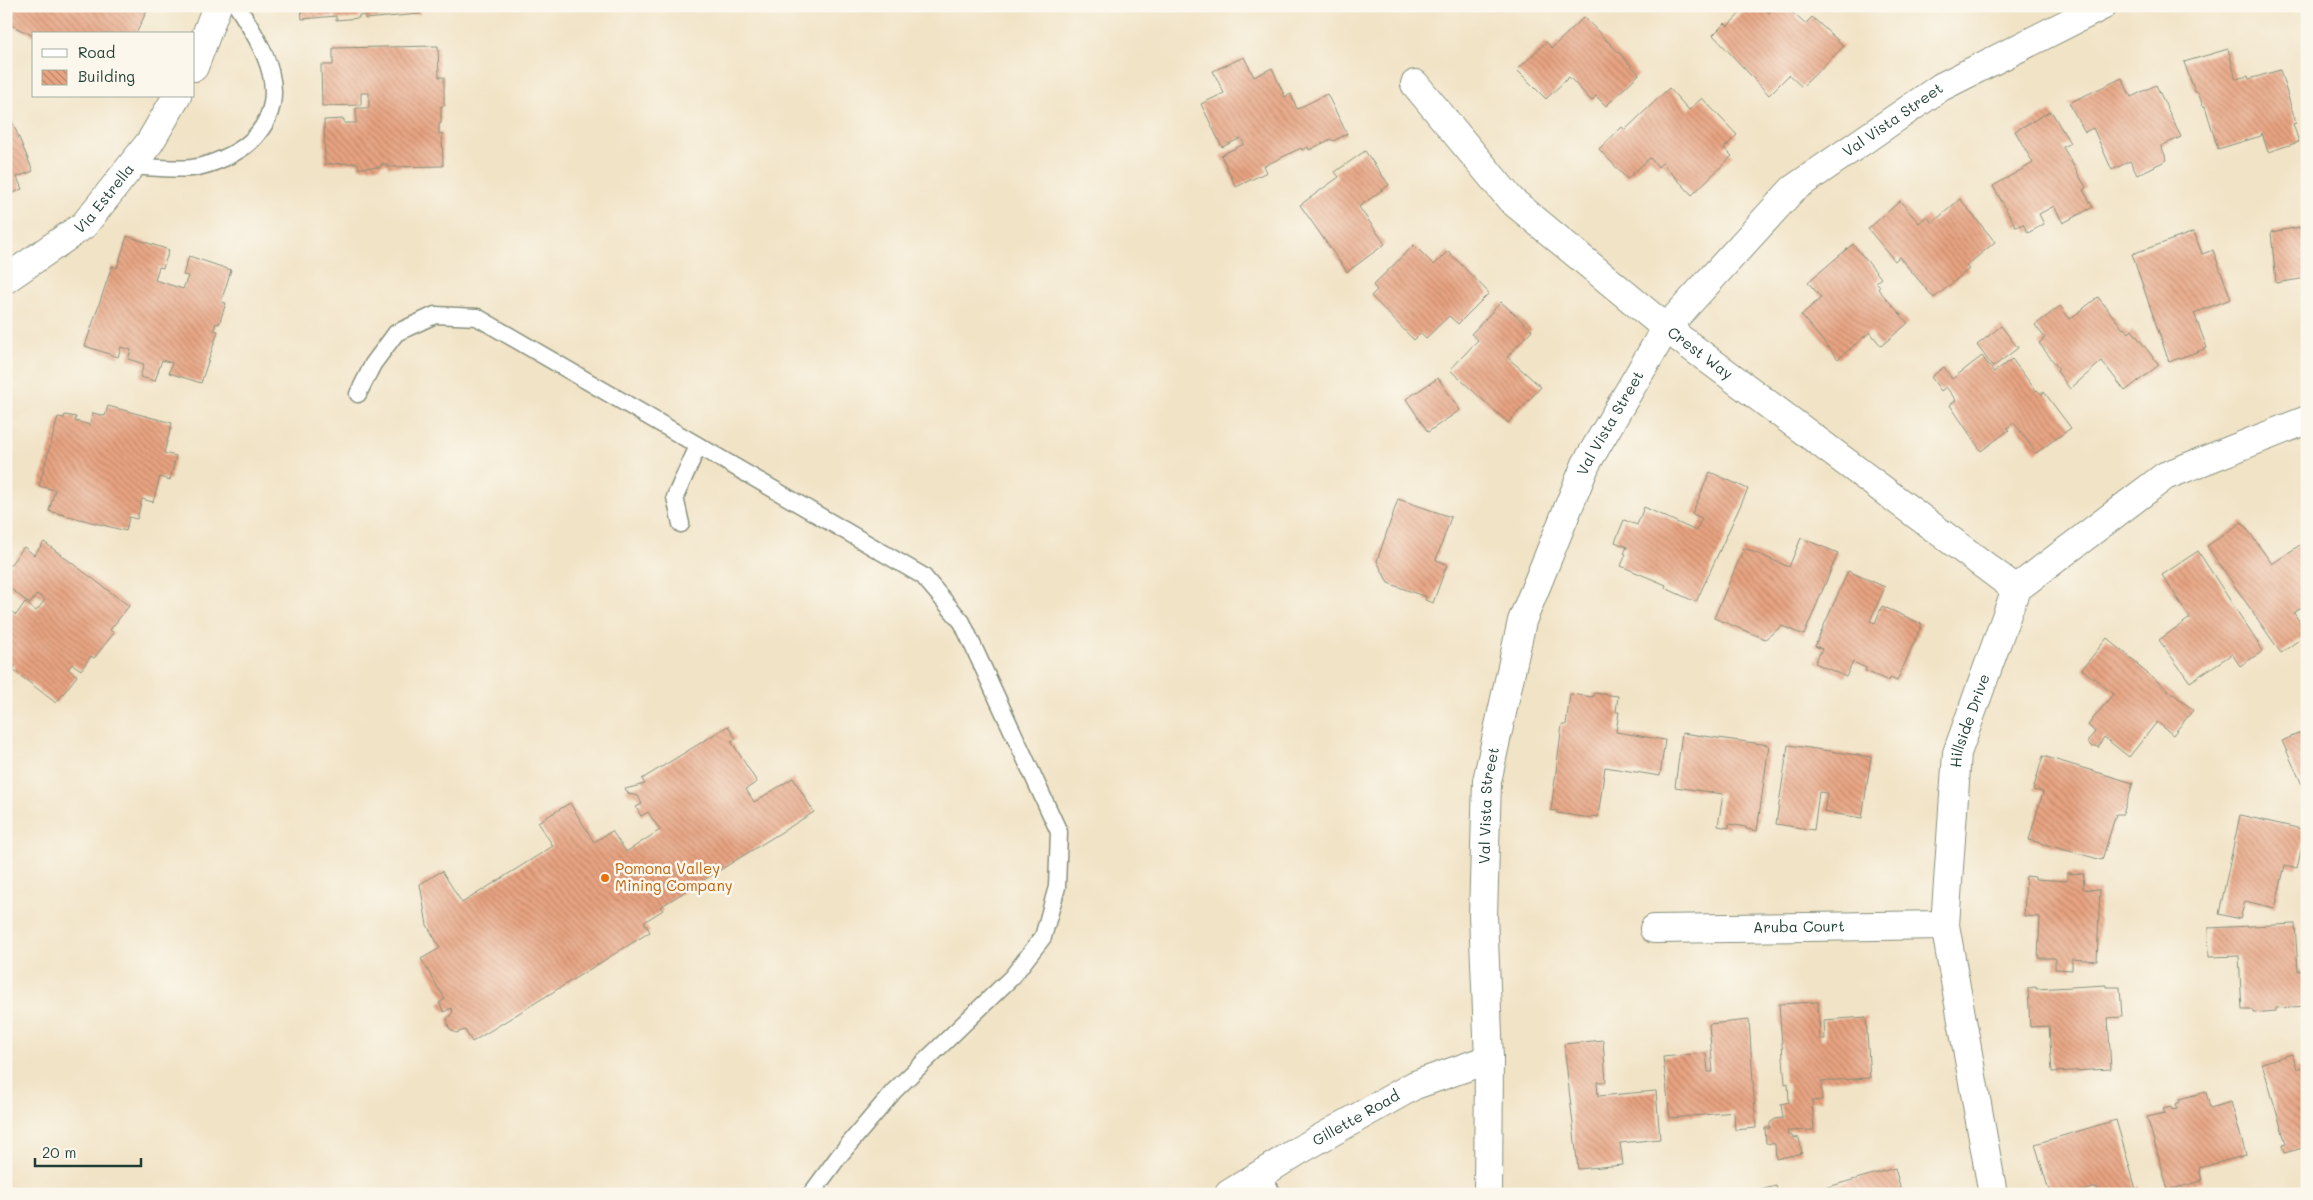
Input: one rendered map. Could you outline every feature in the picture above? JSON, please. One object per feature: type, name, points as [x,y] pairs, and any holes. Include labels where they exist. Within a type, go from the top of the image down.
[{"type":"street","points":[[195,64],[217,6]]},
{"type":"street","name":"Val Vista Street","points":[[1488,1194],[1489,1059],[1483,915],[1487,781],[1522,621],[1586,464],[1666,328],[1793,189],[1941,87],[2102,6]]},
{"type":"street","name":"Crest Way","points":[[1415,84],[1511,200],[1666,328],[2016,589]]},
{"type":"street","name":"Via Estrella","points":[[6,279],[84,225],[150,142],[176,98]]},
{"type":"street","points":[[2016,589],[2165,476],[2307,420]]},
{"type":"street","name":"Hillside Drive","points":[[1993,1194],[1945,924],[1957,754],[2016,589]]},
{"type":"street","name":"Aruba Court","points":[[1654,929],[1945,924]]},
{"type":"street","name":"Gillette Road","points":[[1229,1194],[1267,1184],[1415,1085],[1489,1059]]},
{"type":"lane","points":[[131,166],[194,168],[235,153],[256,136],[266,122],[272,103],[273,84],[271,71],[259,39],[237,6]]},
{"type":"lane","points":[[358,394],[373,364],[396,333],[435,315],[477,317],[923,576],[962,622],[1059,832],[1057,887],[1044,937],[1012,977],[894,1091],[839,1156],[811,1194]]},
{"type":"lane","points":[[681,524],[675,497],[698,446]]},
{"type":"building","points":[[6,6],[149,6],[137,32],[32,32],[32,35],[6,23]]},
{"type":"building","points":[[301,6],[419,6],[420,14],[365,19],[365,15],[359,15],[359,18],[336,20],[336,16],[302,19]]},
{"type":"building","points":[[1747,6],[1762,6],[1769,13],[1775,6],[1785,6],[1805,24],[1812,17],[1844,46],[1802,87],[1789,75],[1769,95],[1713,35],[1725,23],[1728,26]]},
{"type":"building","points":[[1584,17],[1639,74],[1606,106],[1596,96],[1592,101],[1569,77],[1546,99],[1517,70],[1546,42],[1552,48]]},
{"type":"building","points":[[438,46],[439,77],[444,77],[444,106],[441,106],[441,123],[439,124],[439,134],[442,133],[443,166],[388,167],[388,164],[381,164],[381,167],[359,168],[358,163],[325,164],[324,120],[344,119],[344,123],[356,123],[356,108],[369,108],[369,93],[361,93],[361,105],[322,106],[321,65],[333,65],[333,48]]},
{"type":"building","points":[[2228,49],[2236,79],[2248,76],[2249,79],[2280,70],[2296,123],[2293,124],[2299,142],[2268,152],[2262,133],[2261,136],[2218,149],[2205,106],[2203,106],[2198,92],[2195,92],[2184,62]]},
{"type":"building","points":[[1244,57],[1254,77],[1272,68],[1285,97],[1291,94],[1297,109],[1327,94],[1347,134],[1333,141],[1331,139],[1309,150],[1308,147],[1302,150],[1301,148],[1264,166],[1267,172],[1236,187],[1221,155],[1244,144],[1241,138],[1222,147],[1201,104],[1224,93],[1213,71]]},
{"type":"building","points":[[2122,78],[2131,97],[2156,85],[2181,137],[2161,146],[2167,160],[2137,175],[2130,161],[2112,170],[2093,128],[2085,132],[2069,103]]},
{"type":"building","points":[[1669,88],[1689,110],[1702,98],[1737,135],[1724,148],[1732,156],[1692,195],[1662,163],[1658,167],[1650,158],[1627,179],[1599,149],[1622,127],[1625,130]]},
{"type":"building","points":[[6,107],[33,171],[17,177],[22,189],[6,196]]},
{"type":"building","points":[[2051,111],[2070,143],[2063,147],[2086,188],[2083,190],[2093,207],[2063,223],[2054,206],[2039,214],[2044,224],[2028,233],[2023,224],[2016,227],[1993,186],[2033,163],[2015,131]]},
{"type":"building","points":[[1365,151],[1389,185],[1359,207],[1385,244],[1347,272],[1300,205],[1339,177],[1335,172]]},
{"type":"building","points":[[1960,199],[1995,242],[1966,266],[1969,269],[1934,298],[1899,257],[1895,261],[1868,229],[1900,201],[1919,223],[1927,216],[1932,223]]},
{"type":"building","points":[[2307,226],[2307,278],[2276,283],[2271,232]]},
{"type":"building","points":[[2194,232],[2202,254],[2213,250],[2231,299],[2194,313],[2207,348],[2169,362],[2132,254]]},
{"type":"building","points":[[127,236],[169,250],[163,268],[159,267],[155,280],[183,289],[188,276],[183,275],[189,256],[231,270],[221,302],[226,303],[219,324],[216,323],[214,330],[218,331],[201,383],[169,373],[172,363],[162,360],[155,381],[140,377],[144,364],[128,359],[131,350],[121,347],[118,357],[85,346],[112,266],[117,268]]},
{"type":"building","points":[[1853,244],[1881,278],[1876,282],[1880,286],[1878,289],[1908,323],[1881,346],[1870,332],[1838,359],[1801,315],[1821,298],[1808,282]]},
{"type":"building","points":[[1414,245],[1434,265],[1448,251],[1489,293],[1458,324],[1449,316],[1426,338],[1421,333],[1414,340],[1371,296],[1377,290],[1373,285]]},
{"type":"building","points":[[2098,297],[2123,329],[2125,328],[2129,333],[2132,330],[2159,365],[2125,391],[2102,361],[2070,389],[2057,371],[2059,369],[2039,343],[2045,338],[2035,325],[2060,306],[2070,319]]},
{"type":"building","points":[[1501,302],[1532,330],[1507,357],[1541,387],[1508,423],[1450,370],[1478,340],[1471,334]]},
{"type":"building","points":[[2001,326],[2018,348],[1993,367],[1977,345]]},
{"type":"building","points":[[1982,356],[1994,372],[2012,359],[2036,391],[2041,394],[2044,392],[2071,428],[2036,453],[2014,423],[2007,428],[2009,430],[1981,451],[1950,405],[1956,400],[1946,387],[1941,391],[1931,377],[1944,367],[1952,379]]},
{"type":"building","points":[[1438,378],[1460,410],[1428,432],[1406,399]]},
{"type":"building","points":[[108,406],[172,423],[164,453],[176,456],[170,480],[160,477],[153,502],[142,499],[137,519],[129,517],[126,531],[49,511],[55,490],[39,486],[58,417],[64,418],[65,415],[76,417],[75,421],[90,425],[93,413],[105,416]]},
{"type":"building","points":[[1710,472],[1748,489],[1696,602],[1665,588],[1666,585],[1621,566],[1627,547],[1615,542],[1624,520],[1637,525],[1644,507],[1696,531],[1702,518],[1692,514]]},
{"type":"building","points":[[1398,499],[1451,517],[1436,560],[1447,564],[1433,603],[1425,600],[1426,597],[1388,583],[1377,561]]},
{"type":"building","points":[[2242,522],[2272,564],[2304,542],[2307,546],[2307,604],[2294,613],[2307,634],[2281,653],[2207,546]]},
{"type":"building","points":[[1801,538],[1838,553],[1804,635],[1782,626],[1765,639],[1714,618],[1744,548],[1789,567]]},
{"type":"building","points":[[44,542],[129,606],[110,630],[114,633],[94,658],[91,656],[81,670],[72,664],[68,669],[77,676],[56,703],[13,670],[15,666],[10,663],[6,665],[6,608],[16,615],[25,602],[36,611],[45,600],[37,594],[30,604],[6,585],[6,570],[24,547],[34,555]]},
{"type":"building","points":[[2198,551],[2263,651],[2240,666],[2232,654],[2190,682],[2159,640],[2190,618],[2162,575]]},
{"type":"building","points":[[1848,571],[1885,587],[1870,621],[1875,623],[1882,606],[1922,624],[1897,681],[1890,678],[1889,681],[1865,671],[1866,668],[1853,662],[1846,677],[1815,663],[1822,649],[1815,646]]},
{"type":"building","points":[[2107,638],[2193,710],[2173,735],[2157,722],[2129,757],[2104,737],[2098,748],[2096,746],[2092,747],[2088,740],[2095,732],[2088,725],[2113,694],[2082,669]]},
{"type":"building","points":[[1594,693],[1618,696],[1616,712],[1619,712],[1616,732],[1665,740],[1660,776],[1605,767],[1598,817],[1591,816],[1591,818],[1557,813],[1557,811],[1551,810],[1562,725],[1566,725],[1570,694],[1593,697]]},
{"type":"building","name":"Pomona Valley Mining Company","points":[[728,726],[736,739],[731,741],[757,782],[746,789],[754,802],[793,778],[814,812],[660,907],[663,910],[644,922],[650,932],[472,1042],[465,1030],[456,1033],[449,1028],[447,1019],[453,1012],[451,1008],[444,1012],[439,1003],[445,999],[421,959],[440,948],[427,925],[420,884],[442,871],[462,903],[553,846],[538,822],[570,803],[594,842],[612,831],[626,852],[660,830],[648,812],[641,816],[636,807],[642,804],[638,796],[629,794],[625,789],[645,784],[642,779]]},
{"type":"building","points":[[2307,730],[2307,791],[2305,791],[2282,741]]},
{"type":"building","points":[[1682,733],[1769,745],[1757,831],[1729,824],[1729,828],[1718,826],[1723,794],[1675,787]]},
{"type":"building","points":[[1788,745],[1871,757],[1862,818],[1824,812],[1827,793],[1819,792],[1814,830],[1776,824]]},
{"type":"building","points":[[2043,756],[2133,783],[2123,814],[2116,814],[2102,860],[2029,840],[2043,792],[2033,790]]},
{"type":"building","points":[[2240,815],[2306,830],[2297,868],[2285,865],[2275,908],[2245,901],[2240,919],[2219,914]]},
{"type":"building","points":[[2067,873],[2084,874],[2083,889],[2100,890],[2097,961],[2072,959],[2072,970],[2055,969],[2055,958],[2038,958],[2040,917],[2024,916],[2026,876],[2035,877],[2035,879],[2067,881]]},
{"type":"building","points":[[2295,924],[2298,971],[2307,970],[2307,1006],[2276,1008],[2276,1011],[2253,1013],[2253,1010],[2242,1010],[2239,956],[2209,957],[2208,928]]},
{"type":"building","points":[[2106,985],[2106,987],[2120,987],[2122,1017],[2108,1018],[2111,1069],[2052,1072],[2049,1026],[2030,1027],[2028,988]]},
{"type":"building","points":[[1818,1002],[1820,1039],[1825,1039],[1824,1020],[1866,1017],[1870,1078],[1821,1081],[1822,1100],[1812,1101],[1814,1130],[1787,1131],[1788,1135],[1799,1138],[1802,1153],[1776,1159],[1775,1144],[1766,1143],[1765,1128],[1770,1128],[1770,1123],[1775,1119],[1783,1118],[1781,1104],[1789,1102],[1788,1083],[1785,1084],[1779,1004]]},
{"type":"building","points":[[1749,1020],[1756,1128],[1735,1130],[1734,1112],[1670,1118],[1663,1057],[1706,1053],[1708,1072],[1713,1072],[1709,1024]]},
{"type":"building","points":[[1603,1040],[1606,1082],[1597,1082],[1598,1096],[1656,1091],[1660,1139],[1620,1143],[1623,1165],[1578,1169],[1564,1044]]},
{"type":"building","points":[[2292,1054],[2297,1069],[2307,1066],[2307,1147],[2284,1153],[2282,1145],[2286,1144],[2262,1063]]},
{"type":"building","points":[[2206,1092],[2210,1108],[2231,1102],[2246,1155],[2199,1168],[2202,1181],[2168,1190],[2147,1117],[2165,1113],[2163,1109],[2171,1107],[2172,1110],[2177,1109],[2176,1104],[2180,1102],[2179,1099]]},
{"type":"building","points":[[2116,1120],[2136,1189],[2139,1188],[2141,1194],[2099,1194],[2097,1187],[2073,1194],[2050,1194],[2035,1144]]},
{"type":"building","points":[[1895,1168],[1902,1194],[1811,1194],[1810,1192]]},
{"type":"building","points":[[1776,1186],[1778,1194],[1749,1194],[1749,1193]]},
{"type":"place","name":"Pomona Valley Mining Company","points":[[605,878]]}]
